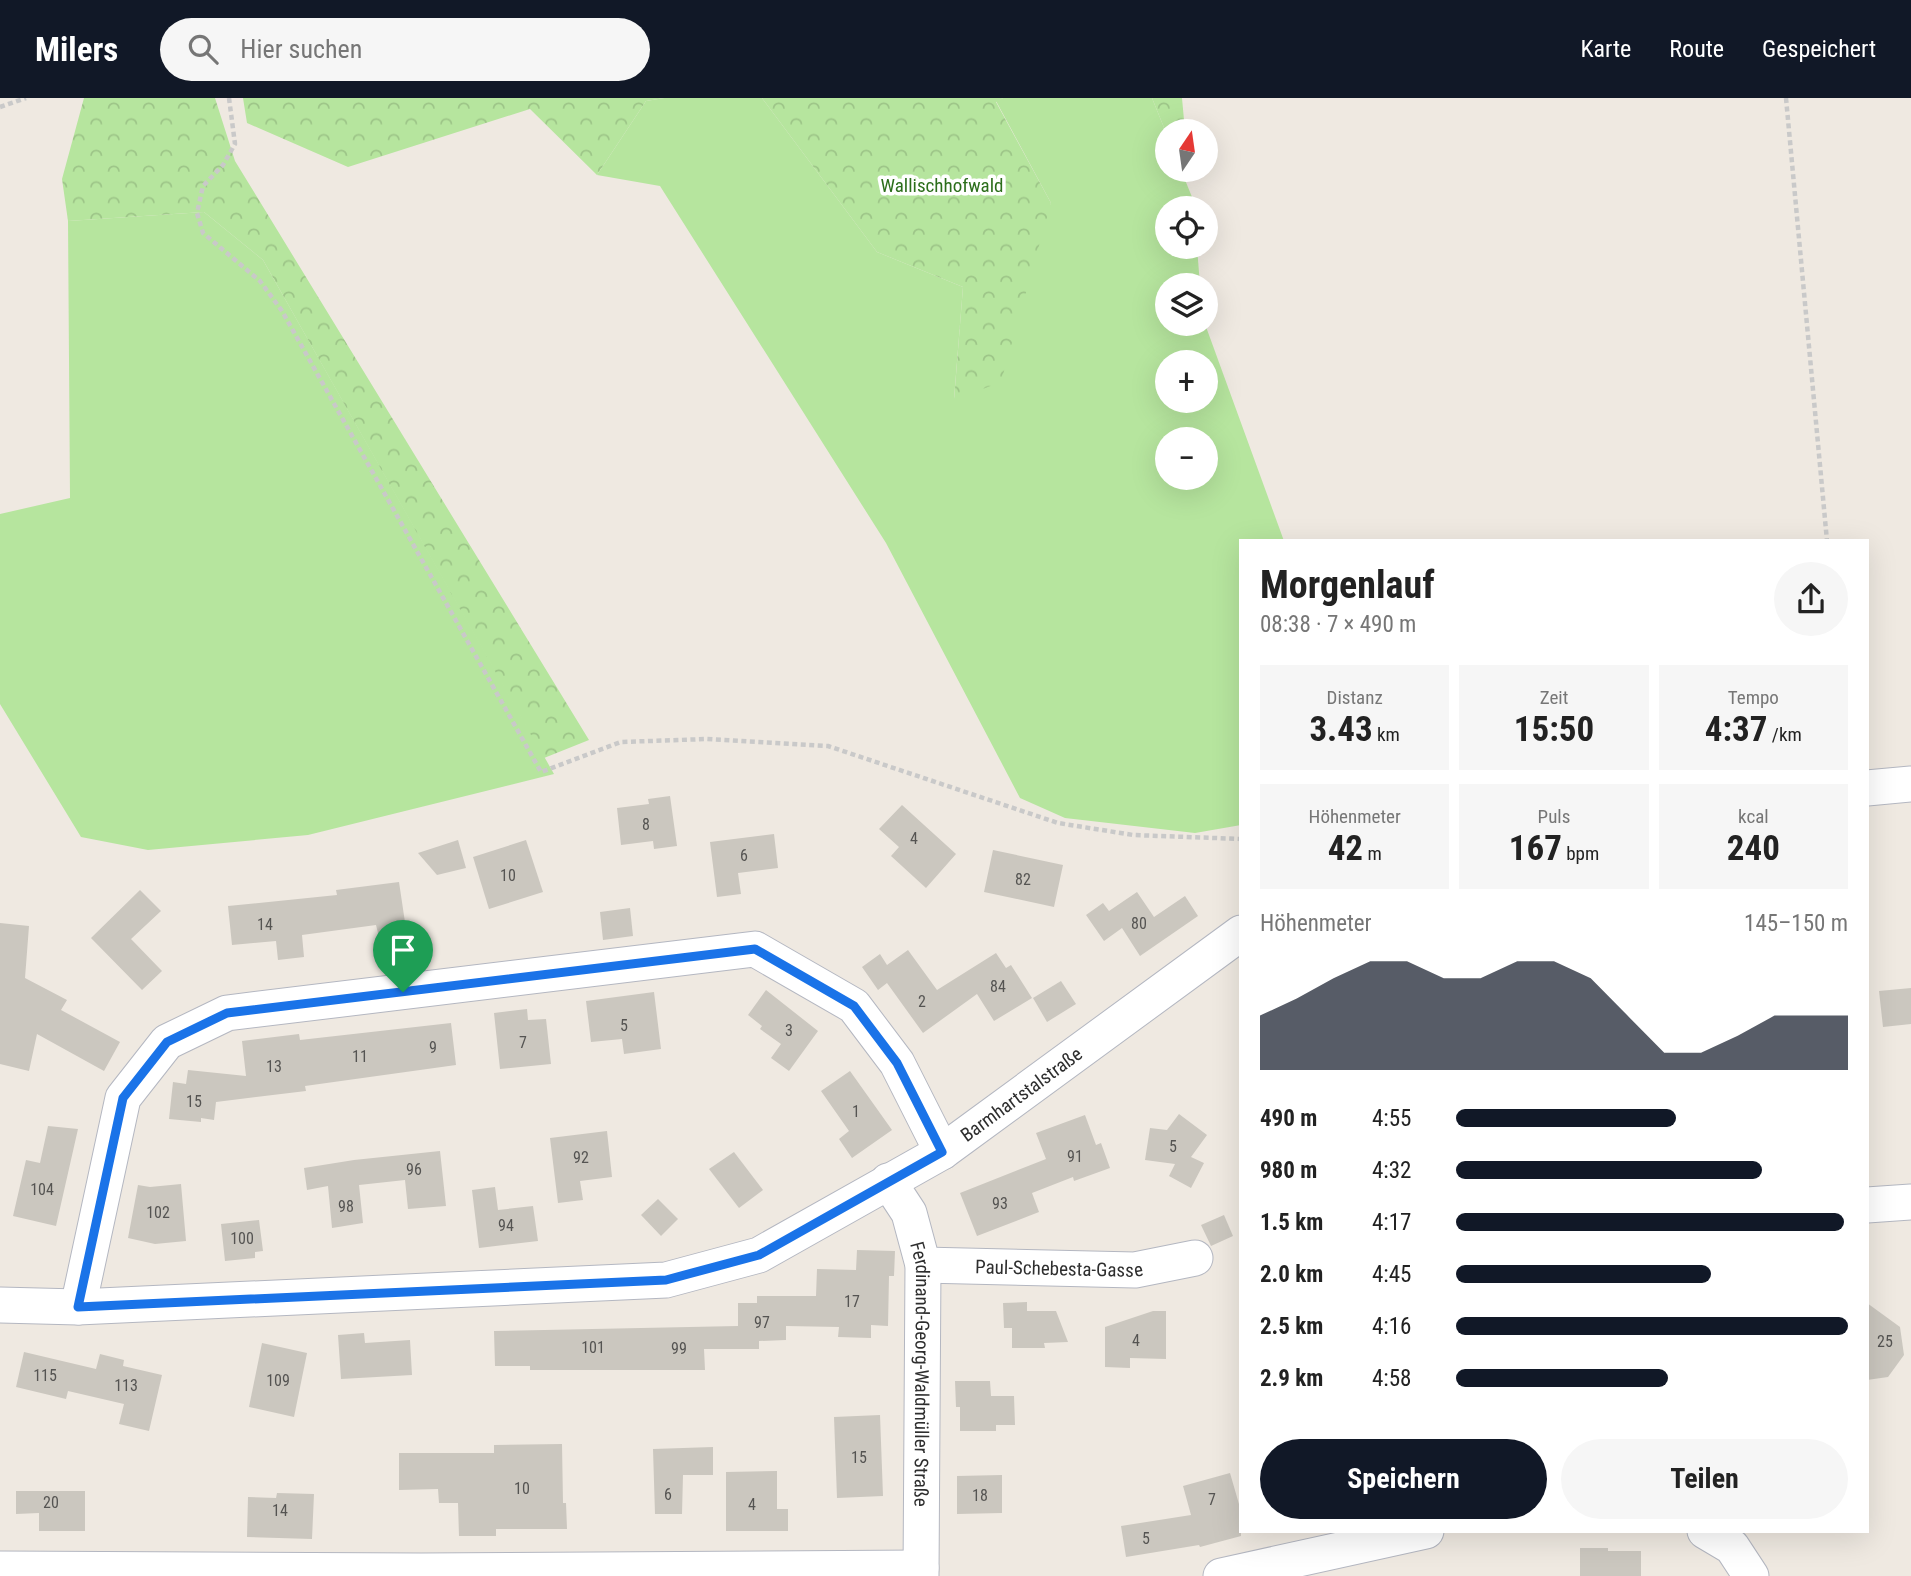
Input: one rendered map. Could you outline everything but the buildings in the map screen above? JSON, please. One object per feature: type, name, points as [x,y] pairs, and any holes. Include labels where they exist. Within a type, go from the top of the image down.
[{"type":"street","points":[[1869,788],[1911,784]]},
{"type":"street","name":"Barmhartstalstraße","points":[[0,1305],[78,1307],[666,1280],[759,1255],[942,1152],[1239,934]]},
{"type":"street","points":[[78,1307],[123,1098],[167,1042],[227,1013],[755,949],[854,1006],[897,1063],[942,1152]]},
{"type":"street","name":"Ferdinand-Georg-Waldmüller Straße","points":[[888,1181],[909,1213],[923,1265],[921,1572]]},
{"type":"street","points":[[1869,1205],[1911,1202]]},
{"type":"street","name":"Paul-Schebesta-Gasse","points":[[923,1265],[1135,1270],[1195,1258]]},
{"type":"street","points":[[1221,1576],[1417,1533]]},
{"type":"street","points":[[1709,1533],[1732,1546],[1751,1576]]},
{"type":"street","points":[[0,1569],[921,1572]]},
{"type":"path","points":[[0,107],[26,98]]},
{"type":"path","points":[[229,98],[235,144],[223,165],[203,186],[197,213],[203,233],[260,281],[282,311],[541,772],[621,742],[707,738],[828,746],[1058,823],[1133,835],[1239,839]]},
{"type":"path","points":[[1786,98],[1827,539]]},
{"type":"green space","points":[[84,98],[215,98],[235,161],[589,740],[544,758],[263,260],[204,212],[68,221],[62,179]]},
{"type":"green space","points":[[243,98],[664,98],[646,101],[597,175],[530,109],[348,167],[247,123]]},
{"type":"green space","points":[[664,98],[762,98],[877,252],[963,287],[954,399],[1051,203],[996,101],[1003,98],[1152,98],[1161,119],[1155,119],[1155,182],[1186,182],[1192,196],[1155,196],[1155,259],[1198,259],[1199,273],[1155,273],[1155,336],[1209,336],[1214,350],[1155,350],[1155,413],[1218,413],[1218,360],[1283,539],[1239,539],[1239,825],[1195,833],[1065,818],[1020,798],[886,543],[660,186],[597,175],[646,101]]},
{"type":"green space","name":"Wallischhofwald","points":[[762,98],[1003,98],[996,102],[1051,203],[1001,382],[954,400],[963,287],[877,252]]},
{"type":"green space","points":[[1152,98],[1182,98],[1184,119],[1161,119]]},
{"type":"green space","points":[[204,212],[263,260],[554,774],[308,835],[148,850],[81,837],[0,704],[0,514],[70,498],[68,221]]},
{"type":"route","points":[[755,949],[854,1006],[897,1063],[942,1152],[759,1255],[666,1280],[78,1307],[123,1098],[167,1042],[227,1013],[403,992],[755,949]]}]
